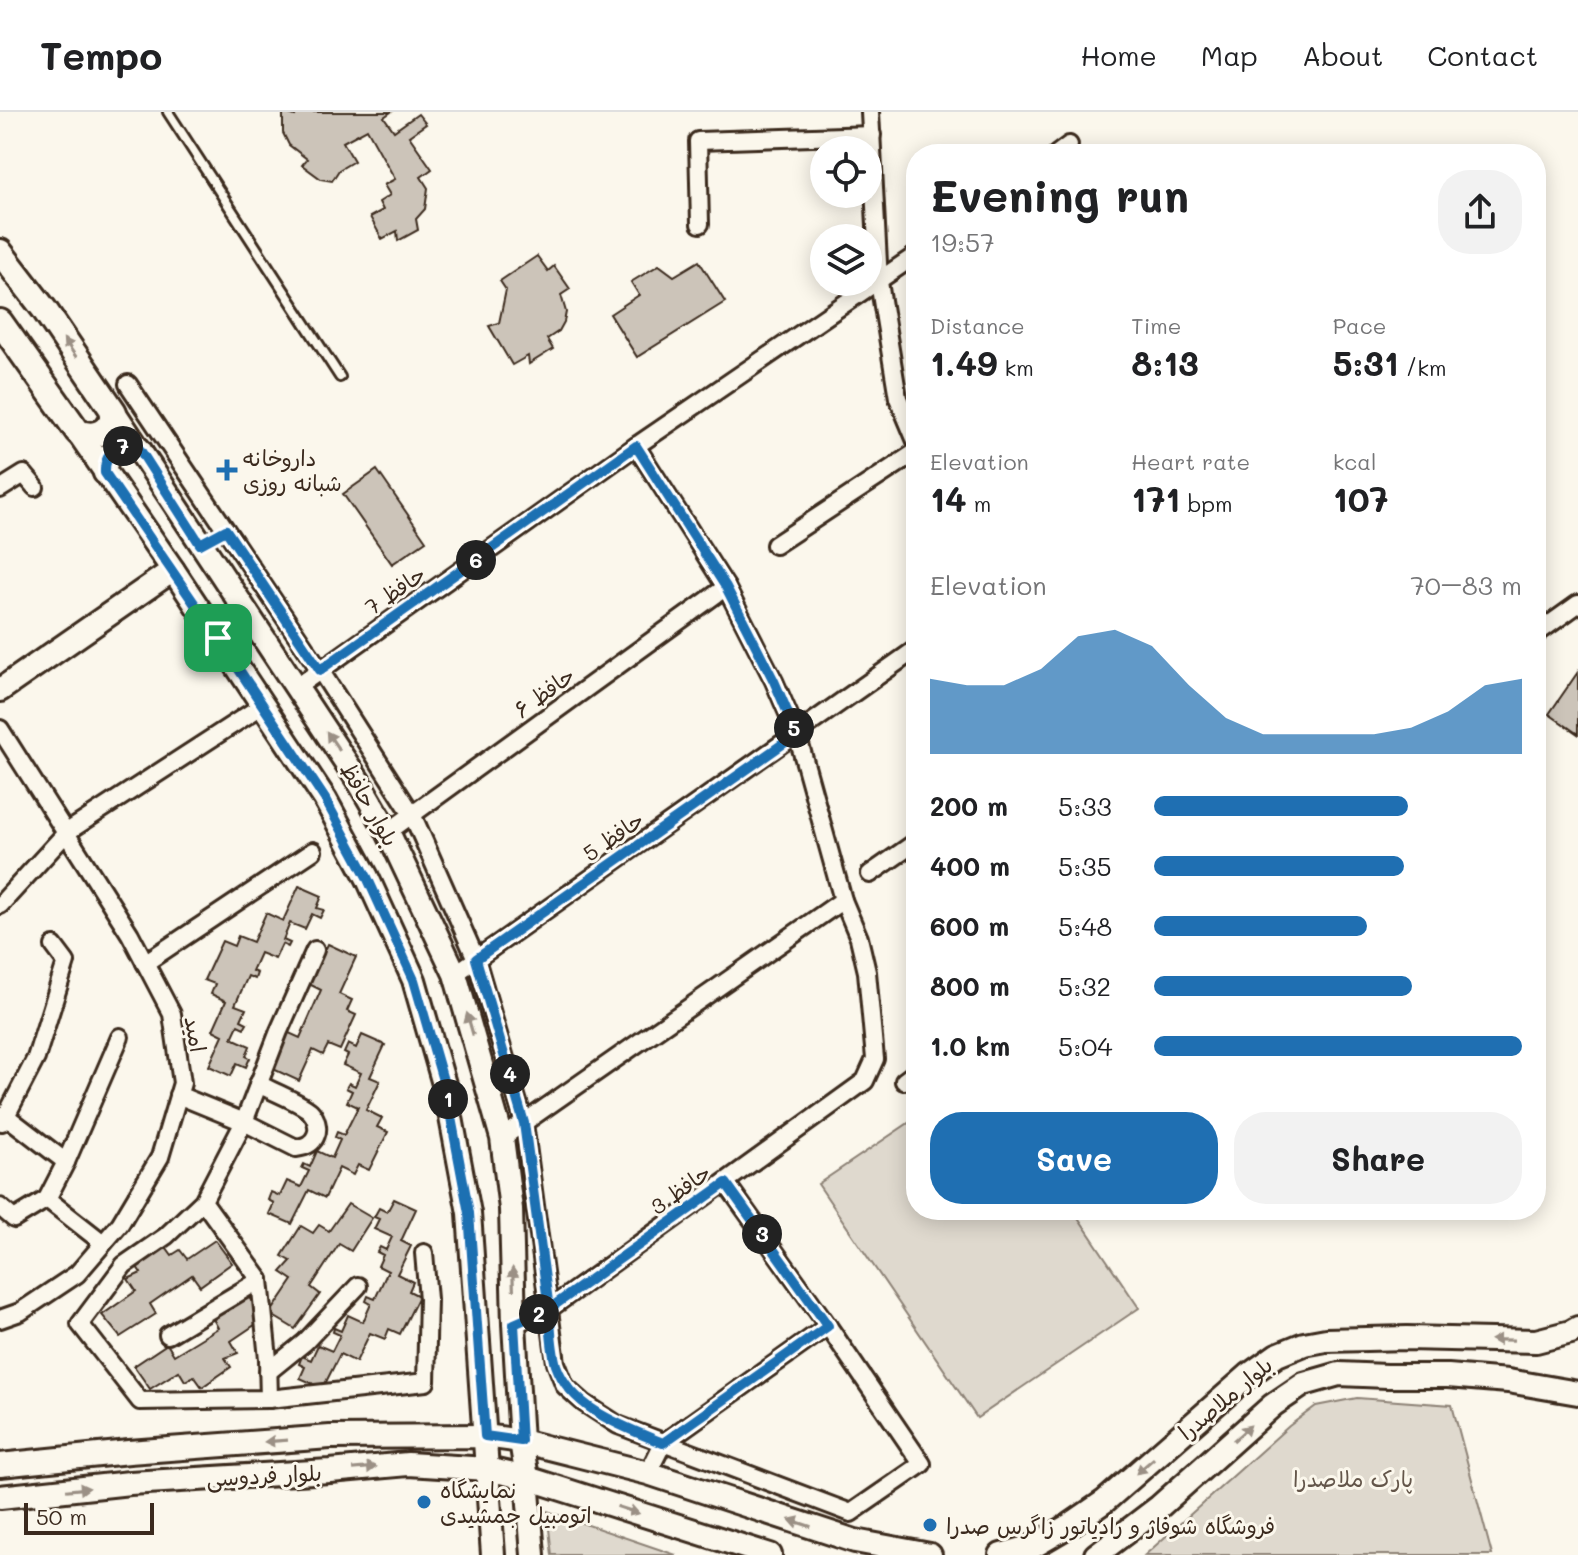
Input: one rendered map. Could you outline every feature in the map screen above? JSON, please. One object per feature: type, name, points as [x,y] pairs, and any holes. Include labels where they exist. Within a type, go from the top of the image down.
[{"type":"main road","name":"بلوار حافظ","points":[[0,252],[44,309],[140,450],[359,782],[388,832],[455,974],[502,1138],[511,1209],[521,1441],[533,1555]]},
{"type":"main road","name":"بلوار حافظ","points":[[0,322],[173,570],[332,812],[367,877],[414,980],[446,1091],[469,1213],[493,1555]]},
{"type":"main road","points":[[78,432],[87,436],[97,435],[112,422],[114,412]]},
{"type":"main road","points":[[105,473],[106,460],[114,449],[127,446],[140,450]]},
{"type":"main road","points":[[0,690],[173,570]]},
{"type":"main road","name":"بلوار ملاصدرا","points":[[1001,1555],[1034,1546],[1105,1501],[1249,1375],[1277,1355],[1304,1344],[1326,1340],[1407,1338],[1536,1341],[1578,1328]]},
{"type":"main road","name":"بلوار ملاصدرا","points":[[1096,1555],[1159,1507],[1273,1405],[1304,1384],[1339,1374],[1448,1376],[1508,1381],[1578,1393]]},
{"type":"main road","name":"بلوار فردوسی","points":[[0,1465],[330,1437],[485,1436],[521,1441]]},
{"type":"main road","points":[[521,1441],[648,1473],[855,1541],[930,1555]]},
{"type":"main road","name":"بلوار فردوسی","points":[[0,1497],[130,1483],[408,1464],[487,1469],[527,1478]]},
{"type":"main road","points":[[527,1478],[770,1555]]},
{"type":"street","points":[[870,112],[876,224]]},
{"type":"street","points":[[700,224],[698,141],[872,135]]},
{"type":"street","name":"حافظ 7","points":[[882,280],[906,262]]},
{"type":"street","name":"حافظ 7","points":[[297,687],[636,446],[858,296]]},
{"type":"street","points":[[881,296],[898,398],[906,417]]},
{"type":"street","points":[[128,384],[320,670],[412,814],[476,959],[524,1123],[556,1363],[565,1386],[584,1403],[618,1425],[851,1513],[922,1464],[726,1183]]},
{"type":"street","points":[[502,1138],[843,900],[797,734],[774,681],[726,587],[636,446]]},
{"type":"street","points":[[775,545],[906,459]]},
{"type":"street","points":[[0,489],[24,474],[35,487]]},
{"type":"street","points":[[200,544],[226,530]]},
{"type":"street","name":"حافظ ۶","points":[[388,832],[726,587]]},
{"type":"street","points":[[1546,627],[1578,604]]},
{"type":"street","name":"حافظ 5","points":[[455,974],[906,656]]},
{"type":"street","points":[[0,905],[67,832],[263,705]]},
{"type":"street","name":"امید","points":[[0,729],[130,934],[172,1014],[182,1083],[160,1157],[120,1224],[77,1274],[20,1312],[0,1319]]},
{"type":"street","points":[[870,874],[906,849]]},
{"type":"street","points":[[145,963],[313,851]]},
{"type":"street","name":"حافظ 3","points":[[514,1324],[549,1309],[865,1081],[875,1059],[867,972],[859,938],[843,900]]},
{"type":"street","points":[[54,946],[66,962],[36,1058],[3,1120],[66,1162]]},
{"type":"street","points":[[315,950],[244,1122],[203,1201],[166,1236],[124,1265],[80,1324],[140,1401],[269,1399],[426,1382],[428,1299],[424,1253]]},
{"type":"street","points":[[0,1207],[7,1223],[47,1199],[120,1037]]},
{"type":"street","points":[[178,1095],[244,1122],[296,1148],[305,1147],[318,1132],[316,1120],[310,1111],[258,1084]]},
{"type":"street","points":[[47,1199],[103,1243]]},
{"type":"street","points":[[203,1201],[260,1280],[269,1399]]},
{"type":"street","points":[[168,1335],[260,1280]]},
{"type":"street","points":[[268,1372],[305,1342],[358,1286]]},
{"type":"street","points":[[648,1473],[663,1443],[828,1326]]},
{"type":"lane","points":[[168,112],[340,377]]},
{"type":"green space","points":[[906,1125],[906,1220],[1080,1220],[1139,1308],[977,1418],[818,1184]]},
{"type":"green space","name":"پارک ملاصدرا","points":[[1357,1398],[1452,1405],[1492,1555],[1145,1555],[1289,1426],[1316,1406]]},
{"type":"green space","points":[[547,1511],[676,1555],[552,1555]]},
{"type":"building","points":[[283,112],[295,116],[297,112],[391,112],[384,117],[394,131],[418,114],[426,124],[409,136],[432,169],[421,177],[428,188],[425,209],[416,219],[418,230],[398,241],[397,231],[382,239],[370,217],[383,210],[379,202],[390,195],[384,185],[395,179],[367,129],[343,142],[354,161],[339,170],[332,181],[321,179],[302,165],[307,159],[289,145],[283,133]]},
{"type":"building","points":[[537,256],[548,271],[554,266],[570,289],[561,295],[566,312],[564,322],[559,331],[547,339],[553,349],[529,364],[528,356],[512,365],[489,326],[499,323],[506,290],[500,281]]},
{"type":"building","points":[[699,261],[725,302],[637,357],[610,314],[639,295],[631,282],[659,265],[674,276]]},
{"type":"building","points":[[377,470],[426,541],[392,564],[343,494]]},
{"type":"building","points":[[1578,672],[1578,734],[1549,714]]},
{"type":"building","points":[[299,886],[322,896],[317,908],[324,910],[320,918],[312,914],[305,929],[290,923],[283,940],[290,943],[288,947],[282,944],[275,959],[260,953],[252,971],[257,973],[255,979],[248,976],[235,1005],[246,1009],[241,1020],[247,1023],[244,1028],[238,1025],[232,1038],[250,1046],[246,1056],[250,1058],[246,1067],[237,1063],[231,1076],[209,1066],[223,1035],[213,1030],[226,1001],[211,994],[215,984],[204,980],[222,941],[234,946],[238,936],[253,942],[266,913],[283,921]]},
{"type":"building","points":[[328,944],[356,957],[339,994],[352,1000],[347,1011],[356,1015],[340,1050],[328,1045],[323,1055],[313,1050],[299,1081],[271,1068],[287,1032],[300,1038],[321,990],[309,984]]},
{"type":"building","points":[[362,1035],[385,1045],[370,1077],[380,1081],[366,1110],[382,1118],[377,1127],[388,1132],[369,1170],[358,1165],[353,1175],[339,1168],[325,1198],[309,1190],[292,1224],[269,1214],[274,1203],[268,1200],[271,1192],[280,1196],[287,1181],[301,1187],[309,1171],[302,1168],[304,1164],[310,1167],[317,1151],[332,1158],[340,1140],[335,1137],[337,1132],[344,1135],[358,1107],[347,1102],[352,1091],[346,1088],[349,1083],[355,1086],[361,1073],[343,1065],[348,1055],[344,1053],[348,1044],[356,1048]]},
{"type":"building","points":[[394,1199],[416,1209],[401,1241],[411,1246],[397,1274],[413,1282],[409,1291],[419,1296],[400,1334],[389,1329],[385,1339],[370,1333],[356,1362],[340,1354],[323,1388],[300,1378],[305,1367],[299,1364],[302,1356],[311,1360],[318,1345],[332,1351],[340,1335],[333,1332],[334,1328],[341,1331],[348,1315],[363,1322],[371,1304],[366,1301],[368,1296],[375,1299],[388,1271],[378,1266],[383,1255],[377,1252],[380,1247],[386,1250],[392,1237],[374,1229],[379,1219],[374,1217],[379,1208],[387,1212]]},
{"type":"building","points":[[348,1204],[372,1218],[351,1251],[339,1244],[311,1287],[320,1294],[295,1329],[270,1314],[293,1280],[281,1272],[291,1261],[282,1256],[301,1226],[313,1233],[319,1225],[329,1231]]},
{"type":"building","points":[[215,1240],[232,1263],[200,1286],[192,1275],[150,1304],[156,1314],[120,1337],[102,1315],[136,1291],[128,1279],[141,1273],[135,1264],[164,1244],[172,1255],[180,1250],[187,1259]]},
{"type":"building","points":[[248,1295],[265,1318],[231,1341],[238,1353],[225,1358],[231,1367],[202,1387],[194,1376],[185,1381],[179,1371],[150,1389],[134,1366],[167,1344],[174,1355],[218,1328],[212,1317]]},
{"type":"place","name":"داروخانه شبانه روزی","points":[[227,470]]},
{"type":"place","name":"نمایشگاه اتومبیل جمشیدی","points":[[424,1502]]},
{"type":"place","name":"فروشگاه شوفاژ و رادیاتور زاگرس صدرا","points":[[930,1525]]},
{"type":"route","points":[[218,638],[105,473],[106,460],[114,449],[127,446],[140,450],[200,544],[226,530],[320,670],[636,446],[726,587],[797,734],[476,959],[524,1123],[549,1309],[726,1183],[828,1326],[663,1443],[618,1425],[584,1403],[565,1386],[556,1363],[549,1309],[514,1324],[521,1441],[485,1436],[469,1213],[446,1091],[414,980],[367,877],[325,799],[218,638]]}]
